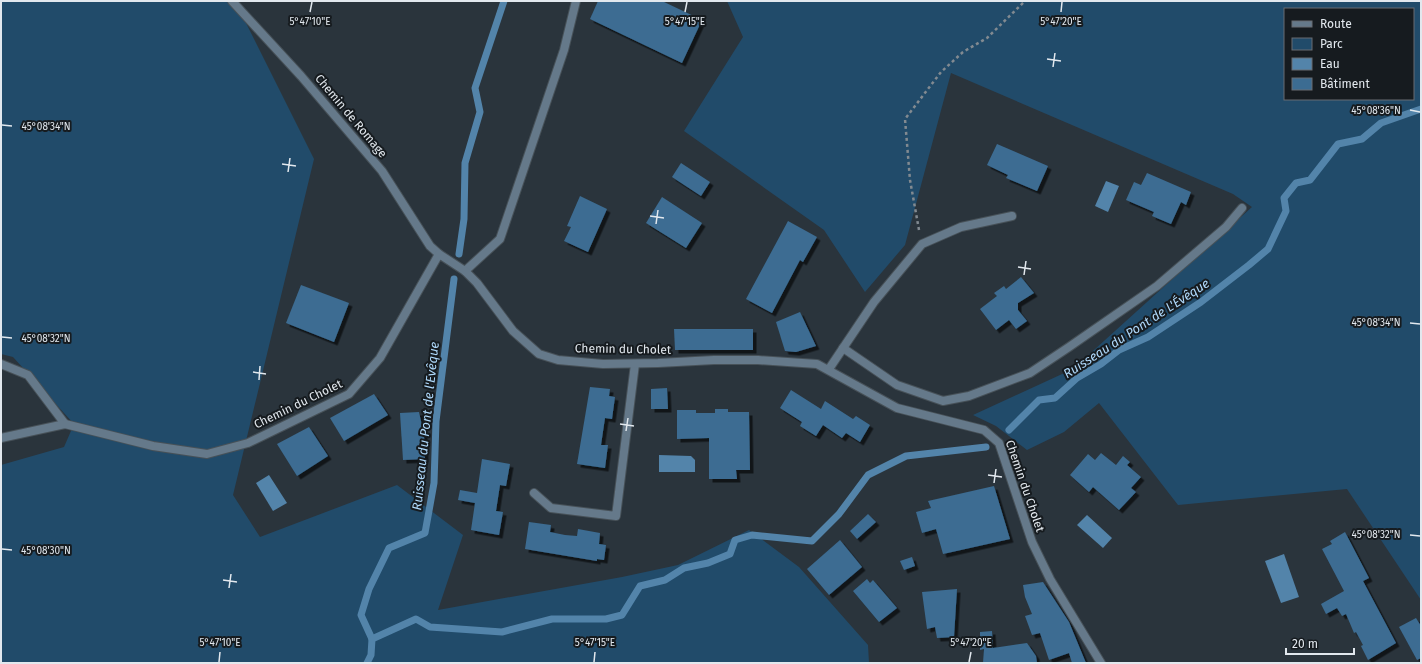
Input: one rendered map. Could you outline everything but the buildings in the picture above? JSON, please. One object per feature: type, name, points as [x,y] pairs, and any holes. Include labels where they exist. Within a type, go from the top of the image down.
[{"type":"street","name":"Chemin de Romage","points":[[232,1],[301,76],[382,171],[430,246],[439,254]]},
{"type":"street","points":[[465,271],[500,239],[564,50],[576,1]]},
{"type":"street","points":[[843,348],[897,386],[943,401],[969,396],[1030,373],[1069,347],[1157,286],[1226,227],[1242,208]]},
{"type":"street","points":[[829,369],[874,302],[922,244],[961,227],[1012,216]]},
{"type":"street","name":"Chemin du Cholet","points":[[1,438],[64,424],[152,446],[207,454],[248,443],[350,394],[380,358],[439,254],[465,271],[477,283],[513,331],[539,354],[558,360],[635,364],[714,360],[758,360],[808,363],[829,369],[897,408],[984,430],[999,443],[1032,542],[1050,579],[1101,663]]},
{"type":"street","points":[[1,364],[28,376],[64,424]]},
{"type":"street","points":[[534,493],[551,508],[616,516],[635,364]]},
{"type":"path","points":[[922,244],[910,180],[905,119],[941,72],[963,52],[988,38],[1025,1]]},
{"type":"green space","points":[[1,1],[235,1],[314,159],[233,495],[260,537],[397,485],[463,535],[438,610],[622,577],[678,565],[749,530],[799,567],[868,645],[869,663],[1,663],[1,465],[64,447],[74,424],[13,357],[1,354]]},
{"type":"green space","points":[[727,1],[1421,1],[1421,600],[1347,489],[1178,505],[1099,403],[1064,432],[1027,450],[996,426],[973,415],[1073,369],[1252,207],[1233,194],[951,73],[905,245],[865,292],[824,230],[684,131],[743,37]]},
{"type":"water","points":[[1106,181],[1119,186],[1108,212],[1095,206]]},
{"type":"water","points":[[659,455],[691,456],[695,460],[695,472],[659,472]]},
{"type":"water","points":[[269,475],[287,503],[273,511],[256,483]]},
{"type":"water","points":[[1087,515],[1112,538],[1103,548],[1077,525]]},
{"type":"water","points":[[1284,554],[1299,597],[1281,603],[1265,561]]},
{"type":"waterway","name":"Ruisseau du Pont de l'Evêque","points":[[459,254],[464,219],[465,163],[480,112],[475,88],[504,1]]},
{"type":"waterway","name":"Ruisseau du Pont de L'Évêque","points":[[1009,430],[1039,400],[1055,398],[1077,378],[1101,364],[1119,350],[1148,337],[1201,302],[1268,249],[1286,211],[1284,198],[1296,183],[1310,180],[1338,144],[1362,139],[1381,123],[1421,109]]},
{"type":"waterway","name":"Ruisseau du Pont de l'Evêque","points":[[372,639],[361,615],[369,589],[389,548],[425,533],[434,483],[436,421],[454,279]]},
{"type":"waterway","points":[[367,663],[371,655],[372,639],[416,619],[430,627],[502,632],[552,619],[606,619],[622,615],[640,586],[665,580],[684,568],[708,563],[730,554],[735,540],[752,535],[812,541],[839,514],[868,475],[906,456],[986,447]]}]
